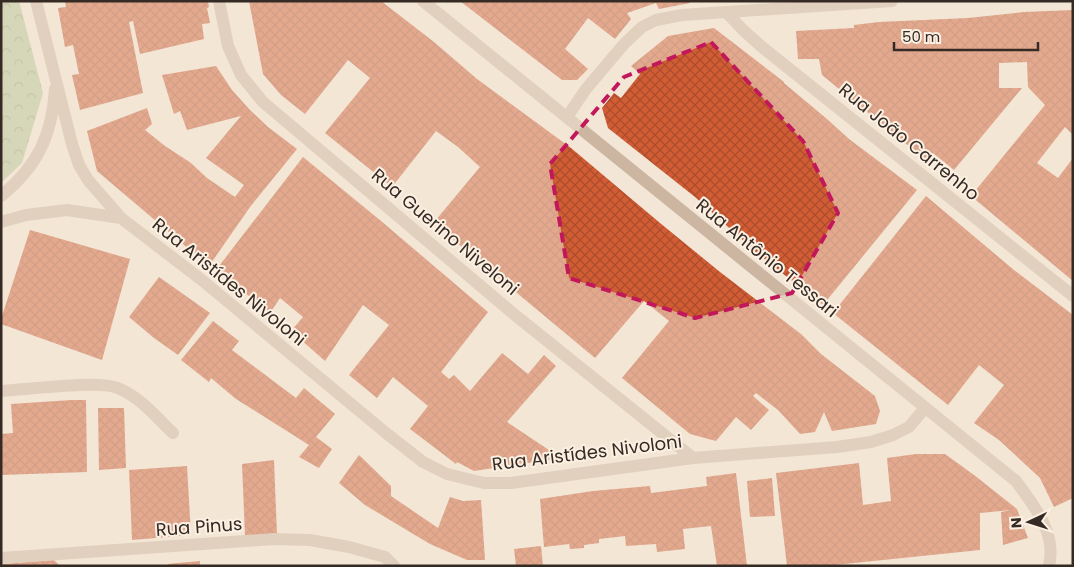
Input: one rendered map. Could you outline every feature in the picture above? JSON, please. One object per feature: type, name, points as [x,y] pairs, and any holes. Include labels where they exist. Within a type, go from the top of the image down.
[{"type":"street","name":"Rua Aristídes Nivoloni","points":[[36,1],[79,165],[88,180],[121,218],[203,281],[386,433],[423,462],[447,474],[484,483],[511,483],[693,458],[837,447],[871,442],[894,435],[909,427],[924,408]]},
{"type":"street","name":"Rua Guerino Niveloni","points":[[219,1],[228,46],[241,75],[264,102],[515,315],[693,458]]},
{"type":"street","name":"Rua Antônio Tessari","points":[[423,1],[1016,482],[1039,513],[1049,535],[1051,559],[1049,566]]},
{"type":"street","points":[[567,117],[586,89],[624,44],[642,27],[656,20],[682,15],[892,1]]},
{"type":"street","name":"Rua João Carrenho","points":[[727,13],[744,32],[768,52],[1073,296]]},
{"type":"street","points":[[1,196],[13,186],[40,151],[53,112],[56,76]]},
{"type":"street","points":[[1,222],[26,214],[67,210],[121,218]]},
{"type":"street","points":[[1,391],[95,384],[118,387],[135,397],[173,434]]},
{"type":"street","name":"Rua Pinus","points":[[1,558],[274,539],[310,540],[349,547],[385,557],[394,566]]},
{"type":"highlighted area","points":[[711,42],[803,141],[838,213],[792,293],[695,318],[569,278],[550,164],[624,77]]},
{"type":"green space","points":[[1,1],[19,1],[43,93],[22,163],[1,183]]},
{"type":"building","points":[[65,1],[208,1],[209,7],[207,8],[210,23],[202,24],[204,39],[140,54],[133,21],[129,22],[143,93],[80,110],[72,75],[79,74],[73,45],[65,47],[58,8],[66,7]]},
{"type":"building","points":[[249,1],[381,1],[434,42],[477,79],[571,148],[720,272],[801,334],[821,354],[875,396],[880,411],[876,424],[832,431],[824,412],[815,432],[800,434],[778,410],[756,393],[753,396],[769,410],[751,430],[736,417],[716,441],[690,434],[622,378],[669,321],[644,301],[595,358],[456,242],[435,221],[480,167],[458,147],[436,131],[392,187],[325,133],[370,78],[348,60],[305,114],[281,95],[263,74]]},
{"type":"building","points":[[460,1],[690,1],[690,3],[659,9],[656,3],[627,13],[631,19],[615,39],[588,18],[565,49],[588,69],[577,80],[562,80]]},
{"type":"building","points":[[1073,10],[1073,135],[1065,127],[1037,163],[1058,178],[1073,158],[1073,281],[971,196],[1045,105],[1028,87],[1027,62],[999,63],[999,88],[1022,88],[954,170],[933,153],[927,161],[822,75],[819,59],[798,59],[796,31],[854,28],[854,25],[879,22],[968,18],[1024,12]]},
{"type":"building","points":[[714,28],[784,82],[849,139],[917,190],[823,305],[759,255],[695,197],[608,128],[602,108],[614,93],[621,98],[640,74],[631,66],[668,36]]},
{"type":"building","points":[[216,66],[232,90],[249,109],[268,127],[297,149],[250,207],[209,266],[97,171],[87,131],[147,108],[152,124],[145,130],[235,197],[244,185],[206,158],[241,116],[187,130],[180,111],[174,114],[162,75]]},
{"type":"building","points":[[303,157],[488,312],[441,372],[449,379],[454,375],[470,391],[502,353],[528,374],[544,355],[556,366],[507,422],[561,458],[474,471],[457,462],[456,464],[410,429],[428,406],[393,377],[377,398],[349,375],[389,325],[363,305],[325,361],[291,331],[303,317],[280,298],[270,313],[216,270]]},
{"type":"building","points":[[926,196],[1014,270],[1073,315],[1073,498],[1054,507],[1040,478],[999,440],[974,423],[1004,385],[979,365],[948,405],[833,313]]},
{"type":"building","points":[[30,230],[130,259],[102,360],[1,324]]},
{"type":"building","points":[[159,277],[210,313],[178,355],[129,317]]},
{"type":"building","points":[[213,321],[239,341],[232,350],[296,398],[304,388],[335,414],[316,437],[332,449],[319,468],[299,457],[309,445],[236,399],[211,378],[209,382],[181,360]]},
{"type":"building","points":[[86,400],[87,472],[1,475],[1,434],[13,433],[11,404]]},
{"type":"building","points":[[98,408],[124,408],[126,468],[99,470]]},
{"type":"building","points":[[916,454],[945,454],[974,475],[1017,509],[1028,538],[1003,545],[1001,512],[1011,510],[980,513],[980,550],[825,566],[787,566],[776,473],[859,463],[863,505],[891,501],[887,458]]},
{"type":"building","points":[[359,455],[391,486],[391,496],[438,528],[450,497],[463,501],[481,500],[485,560],[467,560],[430,544],[365,505],[339,483]]},
{"type":"building","points":[[274,460],[277,534],[245,536],[242,464]]},
{"type":"building","points":[[187,466],[191,535],[132,540],[129,470]]},
{"type":"building","points":[[736,473],[747,566],[717,566],[711,526],[683,529],[685,549],[657,552],[656,544],[626,546],[625,536],[599,539],[599,543],[584,545],[584,548],[570,549],[569,544],[544,547],[540,499],[593,491],[650,486],[651,493],[707,486],[706,477]]},
{"type":"building","points":[[772,478],[775,516],[750,517],[747,481]]},
{"type":"building","points":[[541,546],[543,566],[516,566],[514,549]]},
{"type":"building","points":[[54,560],[60,566],[3,566],[3,564]]},
{"type":"building","points":[[200,561],[200,566],[168,566],[168,564]]}]
